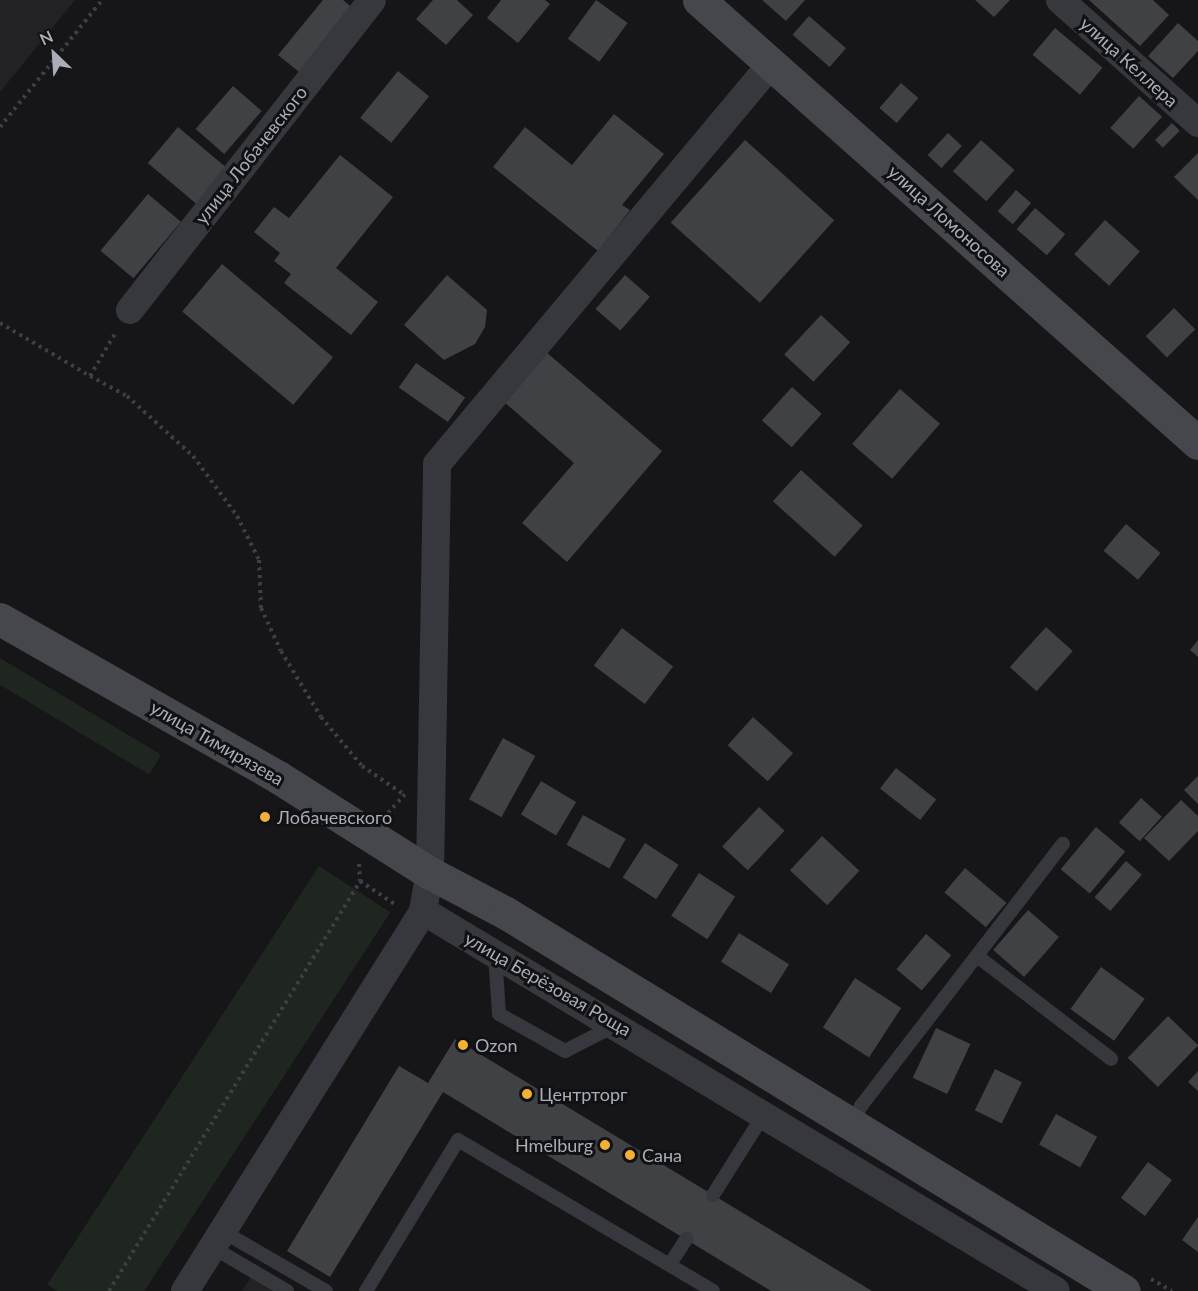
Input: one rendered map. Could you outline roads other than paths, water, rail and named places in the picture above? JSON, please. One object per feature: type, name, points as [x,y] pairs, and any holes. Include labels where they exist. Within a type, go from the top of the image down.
[{"type":"main road","name":"улица Ломоносова","points":[[699,0],[1198,443]]},
{"type":"main road","name":"улица Тимирязева","points":[[0,619],[278,777],[430,873],[506,913],[1124,1291]]},
{"type":"street","name":"улица Лобачевского","points":[[130,310],[372,0]]},
{"type":"street","name":"улица Келлера","points":[[1060,0],[1198,123]]},
{"type":"street","points":[[185,1291],[420,915],[430,873],[437,464],[772,63]]},
{"type":"street","name":"улица Берёзовая Роща","points":[[420,915],[495,954],[617,1024],[1056,1291]]},
{"type":"lane","points":[[852,1126],[861,1106],[1063,844]]},
{"type":"lane","points":[[495,954],[499,1014],[566,1051],[617,1024]]},
{"type":"lane","points":[[977,956],[1111,1059]]},
{"type":"lane","points":[[713,1195],[764,1114]]},
{"type":"lane","points":[[366,1291],[458,1140],[713,1291]]},
{"type":"lane","points":[[217,1239],[287,1291]]},
{"type":"lane","points":[[217,1239],[326,1291]]},
{"type":"lane","points":[[670,1264],[686,1239]]},
{"type":"place","name":"Лобачевского","points":[[265,817]]},
{"type":"place","name":"Ozon","points":[[463,1045]]},
{"type":"place","name":"Центрторг","points":[[527,1094]]},
{"type":"place","name":"Hmelburg","points":[[605,1145]]},
{"type":"place","name":"Сана","points":[[630,1155]]}]
